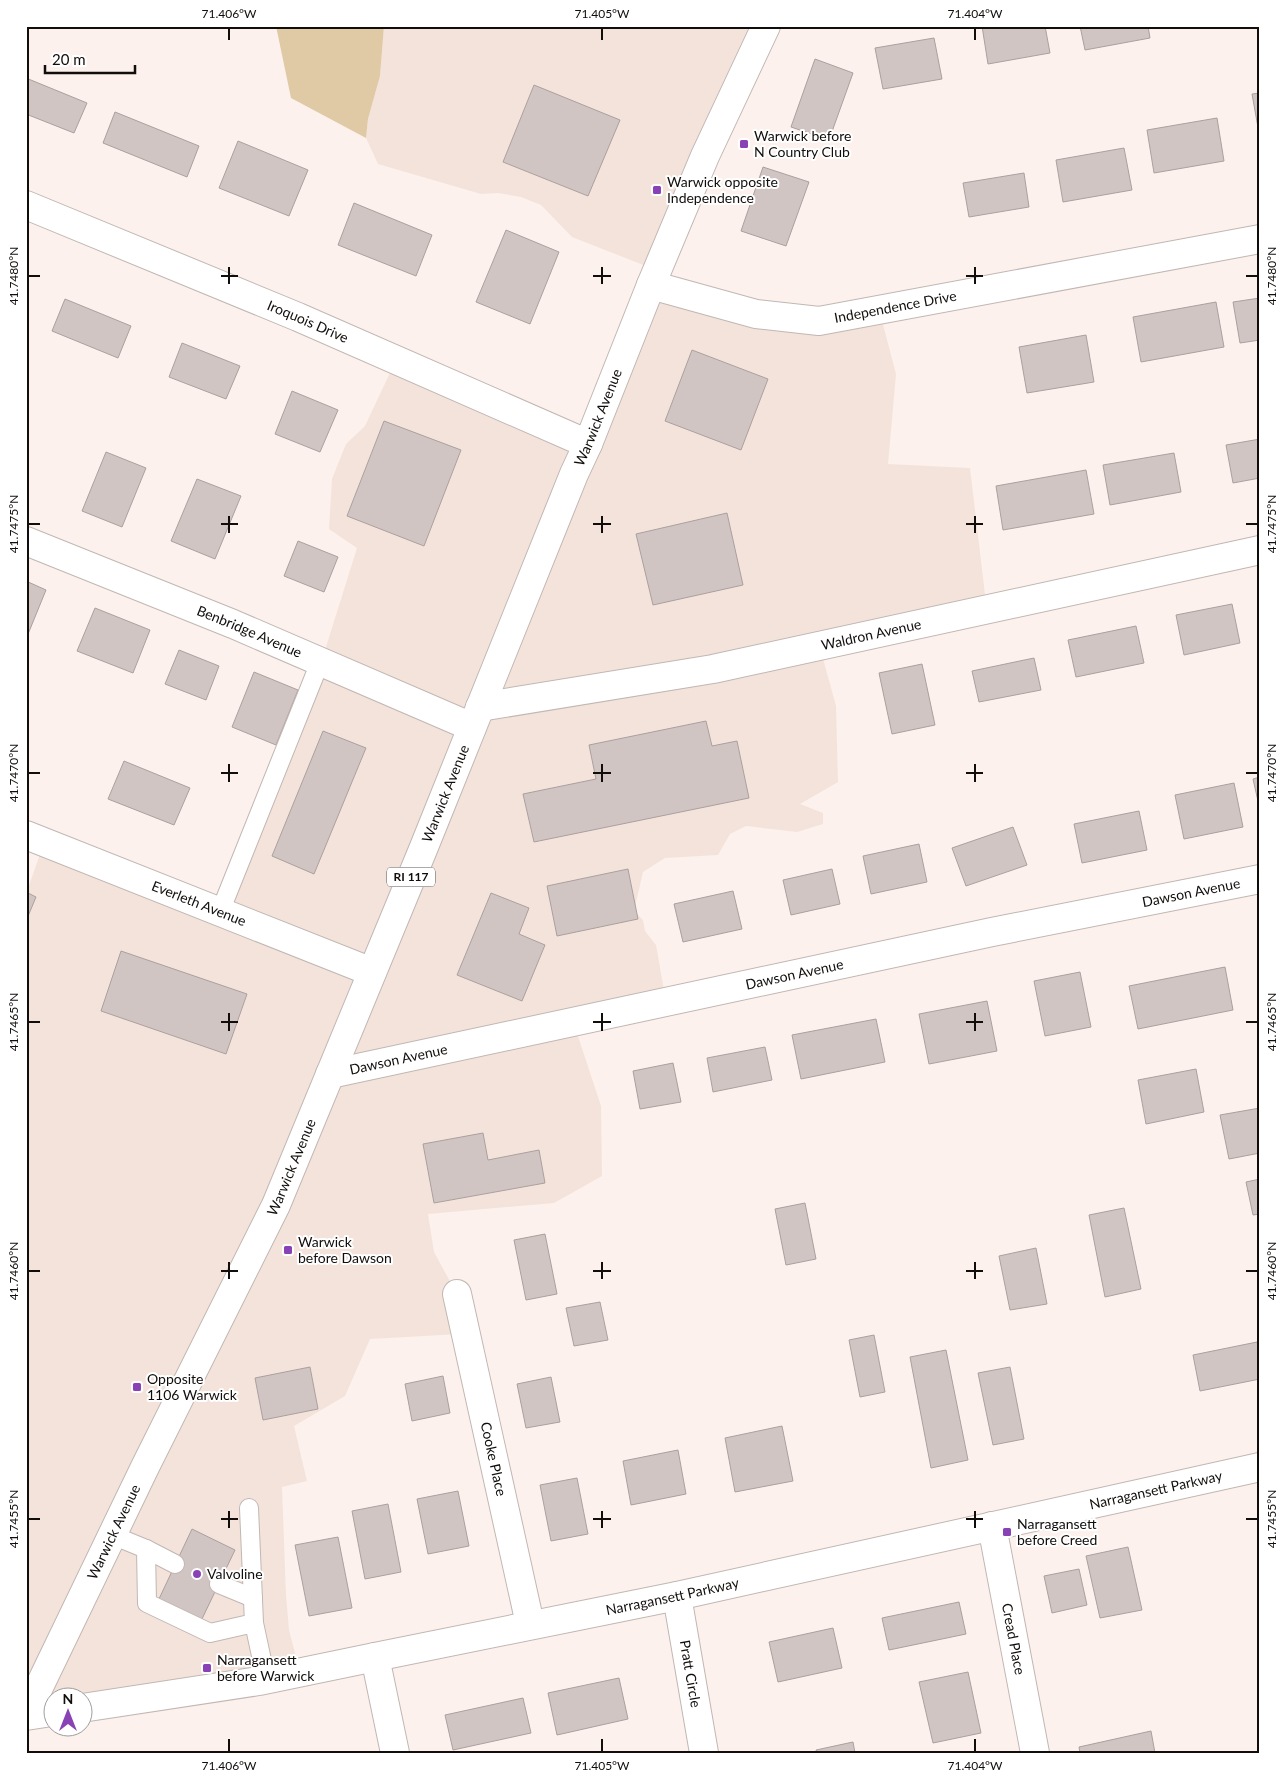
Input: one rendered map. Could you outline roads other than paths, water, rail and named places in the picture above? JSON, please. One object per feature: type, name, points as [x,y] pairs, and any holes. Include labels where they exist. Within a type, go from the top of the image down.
[{"type":"street","name":"Warwick Avenue","points":[[26,1715],[112,1535],[276,1206],[574,474],[588,444],[651,285],[705,156],[766,26]]},
{"type":"street","name":"Iroquois Drive","points":[[26,204],[298,317],[588,444]]},
{"type":"street","name":"Independence Drive","points":[[651,285],[756,314],[819,321],[1260,239]]},
{"type":"street","name":"Benbridge Avenue","points":[[26,541],[233,624],[320,662],[476,717]]},
{"type":"street","name":"Waldron Avenue","points":[[476,717],[714,669],[1260,550]]},
{"type":"street","name":"Everleth Avenue","points":[[26,835],[372,972]]},
{"type":"street","name":"Dawson Avenue","points":[[330,1074],[982,934],[1260,879]]},
{"type":"street","name":"Cooke Place","points":[[457,1294],[530,1624]]},
{"type":"street","name":"Narragansett Parkway","points":[[92,1706],[266,1679],[530,1624],[677,1596],[1260,1467]]},
{"type":"street","name":"Cread Place","points":[[992,1526],[1035,1753]]},
{"type":"street","name":"Pratt Circle","points":[[677,1596],[704,1753]]},
{"type":"street","points":[[375,1657],[395,1753]]},
{"type":"street","points":[[26,1715],[42,1713]]},
{"type":"lane","points":[[220,912],[320,662]]},
{"type":"lane","points":[[249,1508],[254,1624],[266,1679]]},
{"type":"lane","points":[[112,1535],[175,1564]]},
{"type":"lane","points":[[146,1549],[147,1603],[210,1633],[254,1624]]},
{"type":"lane","points":[[219,1584],[252,1598]]},
{"type":"place","name":"Warwick before N Country Club","points":[[744,144]]},
{"type":"place","name":"Warwick opposite Independence","points":[[657,190]]},
{"type":"place","name":"Warwick before Dawson","points":[[288,1250]]},
{"type":"place","name":"Opposite 1106 Warwick","points":[[137,1387]]},
{"type":"place","name":"Narragansett before Creed","points":[[1007,1532]]},
{"type":"place","name":"Valvoline","points":[[197,1574]]},
{"type":"place","name":"Narragansett before Warwick","points":[[207,1668]]}]
